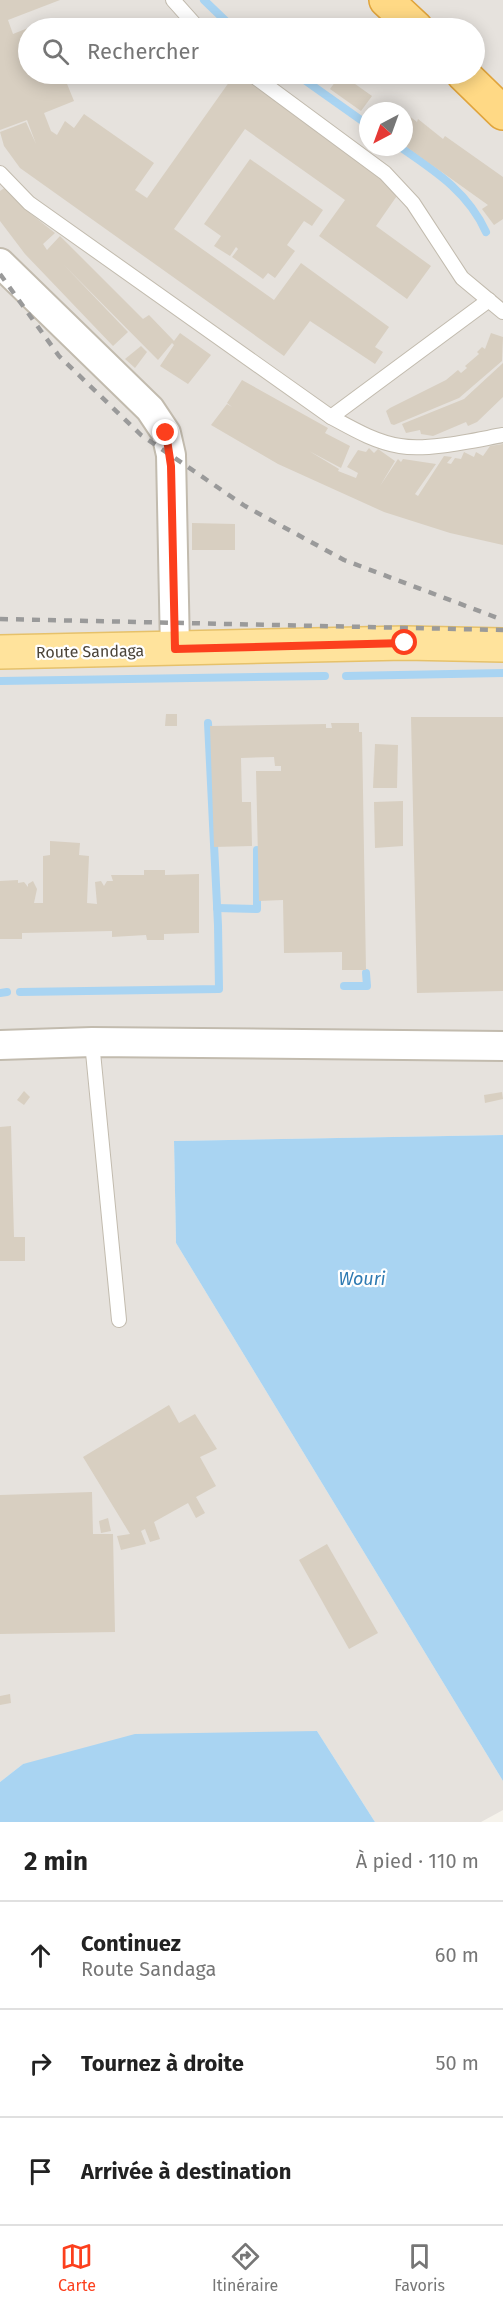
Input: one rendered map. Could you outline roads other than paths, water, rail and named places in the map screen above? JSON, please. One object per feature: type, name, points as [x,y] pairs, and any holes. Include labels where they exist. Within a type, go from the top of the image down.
[{"type":"highway","points":[[386,0],[405,18]]},
{"type":"highway","points":[[473,84],[503,113]]},
{"type":"main road","name":"Route Sandaga","points":[[0,652],[405,643],[503,645]]},
{"type":"street","points":[[0,263],[150,409],[166,433],[171,466],[175,649]]},
{"type":"street","points":[[0,1045],[92,1042],[503,1046]]},
{"type":"lane","points":[[173,0],[189,18]]},
{"type":"lane","points":[[265,84],[385,173],[413,203],[462,278],[503,312]]},
{"type":"lane","points":[[0,174],[29,203],[332,417],[368,437],[402,447],[455,443],[503,435]]},
{"type":"lane","points":[[332,417],[489,300]]},
{"type":"lane","points":[[92,1042],[119,1320]]},
{"type":"water","name":"Wouri","points":[[503,1135],[503,1781],[176,1243],[174,1141]]},
{"type":"water","points":[[317,1731],[375,1822],[0,1822],[0,1782],[23,1764],[135,1734]]},
{"type":"waterway","points":[[204,0],[223,18]]},
{"type":"waterway","points":[[310,84],[359,119]]},
{"type":"waterway","points":[[413,156],[438,174],[460,194],[479,218],[486,232]]},
{"type":"waterway","points":[[346,676],[503,673]]},
{"type":"waterway","points":[[0,681],[325,676]]},
{"type":"waterway","points":[[20,992],[219,989],[208,723]]},
{"type":"waterway","points":[[217,908],[257,909],[257,850]]},
{"type":"waterway","points":[[344,986],[367,986],[366,973]]},
{"type":"waterway","points":[[0,993],[7,992]]},
{"type":"railway","points":[[0,274],[59,356],[141,435],[245,506],[344,560],[503,620]]},
{"type":"railway","points":[[0,619],[503,630]]}]
